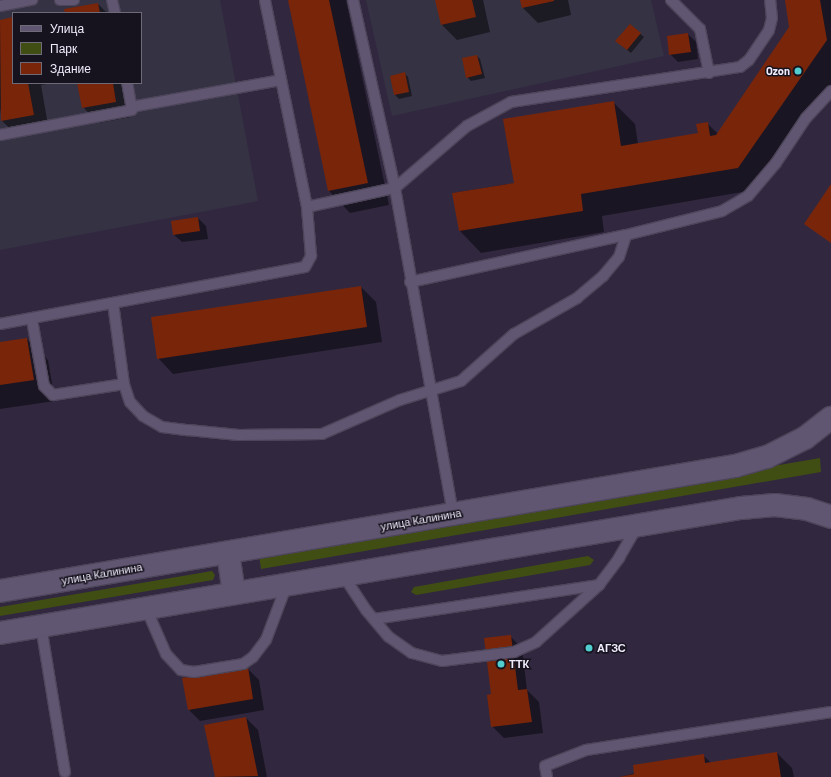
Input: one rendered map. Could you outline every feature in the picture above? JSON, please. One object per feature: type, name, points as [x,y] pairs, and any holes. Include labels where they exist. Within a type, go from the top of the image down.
[{"type":"main road","name":"улица Калинина","points":[[0,591],[735,466],[767,457],[798,441],[831,418]]},
{"type":"main road","points":[[0,633],[638,525],[775,504],[807,509],[831,517]]},
{"type":"main road","points":[[228,553],[234,593]]},
{"type":"lane","points":[[0,6],[32,0]]},
{"type":"lane","points":[[60,0],[74,0]]},
{"type":"lane","points":[[112,0],[115,12]]},
{"type":"lane","points":[[0,324],[32,320],[113,303],[305,267],[311,256],[307,207],[265,0]]},
{"type":"lane","points":[[353,0],[395,188],[410,282],[453,514]]},
{"type":"lane","points":[[671,0],[700,29],[709,73]]},
{"type":"lane","points":[[307,207],[395,188],[467,126],[511,102],[709,73],[740,67],[749,60],[769,30],[772,18],[770,0]]},
{"type":"lane","points":[[131,107],[281,80]]},
{"type":"lane","points":[[0,135],[132,110],[127,84]]},
{"type":"lane","points":[[410,282],[626,235],[722,211],[748,196],[776,163],[806,118],[831,91]]},
{"type":"lane","points":[[113,303],[124,384],[130,402],[142,416],[162,427],[239,435],[293,436],[322,434],[393,403],[461,381],[514,334],[577,298],[603,276],[619,257],[626,235]]},
{"type":"lane","points":[[32,320],[44,386],[53,395],[124,384]]},
{"type":"lane","points":[[342,575],[389,637],[412,653],[442,661],[514,652],[536,642],[599,585],[619,558],[638,525]]},
{"type":"lane","points":[[146,608],[166,654],[181,670],[194,672],[243,664],[253,658],[266,640],[287,584]]},
{"type":"lane","points":[[374,619],[599,585]]},
{"type":"lane","points":[[42,626],[65,772]]},
{"type":"lane","points":[[547,777],[545,766],[586,750],[831,712]]},
{"type":"shaded area","points":[[0,0],[220,0],[258,201],[0,250]]},
{"type":"shaded area","points":[[366,0],[651,0],[664,56],[392,116]]},
{"type":"green space","points":[[820,458],[821,472],[261,569],[259,555]]},
{"type":"green space","points":[[588,556],[594,560],[590,565],[416,595],[411,592],[414,587]]},
{"type":"green space","points":[[212,571],[215,575],[213,580],[0,616],[0,607]]},
{"type":"building","points":[[288,0],[329,0],[368,183],[328,191]]},
{"type":"building","points":[[435,0],[472,0],[476,17],[441,25]]},
{"type":"building","points":[[520,0],[554,0],[554,1],[522,8]]},
{"type":"building","points":[[785,0],[820,0],[827,40],[738,168],[581,194],[583,211],[459,231],[452,193],[514,183],[503,119],[614,101],[621,146],[698,133],[696,124],[708,122],[710,136],[716,135],[789,27]]},
{"type":"building","points":[[98,3],[100,12],[65,12],[64,9]]},
{"type":"building","points":[[12,17],[12,84],[28,84],[34,115],[1,121],[0,20]]},
{"type":"building","points":[[630,24],[641,33],[627,50],[615,41]]},
{"type":"building","points":[[688,33],[691,52],[669,55],[667,36]]},
{"type":"building","points":[[477,55],[482,74],[466,78],[462,58]]},
{"type":"building","points":[[405,72],[409,92],[394,95],[390,76]]},
{"type":"building","points":[[77,84],[113,84],[116,102],[82,108]]},
{"type":"building","points":[[831,184],[831,243],[804,224]]},
{"type":"building","points":[[198,217],[200,231],[173,235],[171,221]]},
{"type":"building","points":[[361,286],[367,327],[157,359],[151,317]]},
{"type":"building","points":[[27,338],[34,380],[0,385],[0,342]]},
{"type":"building","name":"ТТК","points":[[511,635],[518,690],[527,689],[532,722],[491,727],[487,695],[491,694],[484,638]]},
{"type":"building","points":[[248,667],[253,699],[188,710],[182,678]]},
{"type":"building","points":[[246,717],[258,776],[215,777],[204,725]]},
{"type":"building","points":[[777,752],[781,777],[619,777],[634,774],[633,765],[704,754],[705,763]]},
{"type":"place","name":"Ozon","points":[[798,71]]},
{"type":"place","name":"АГЗС","points":[[589,648]]},
{"type":"place","name":"ТТК","points":[[501,664]]}]
